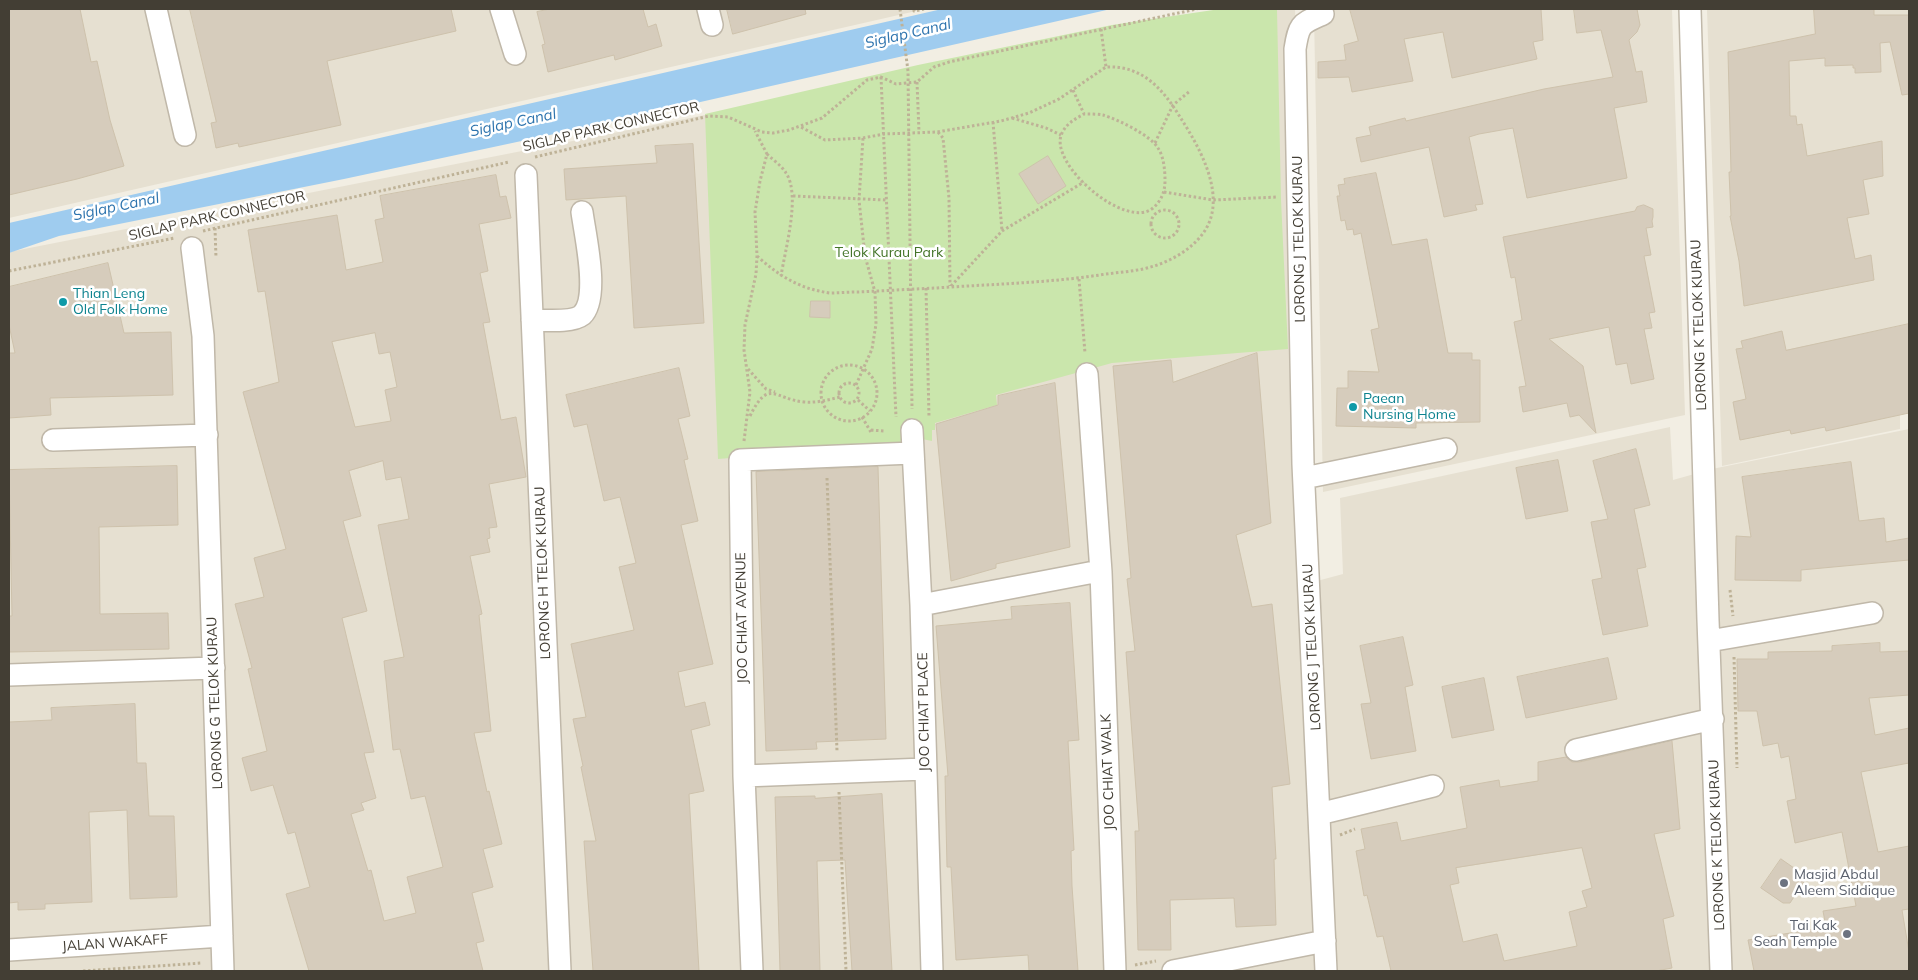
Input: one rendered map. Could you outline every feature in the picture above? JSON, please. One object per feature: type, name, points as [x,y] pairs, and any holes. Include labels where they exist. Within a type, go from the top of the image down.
[{"type":"street","points":[[156,9],[185,134]]},
{"type":"street","points":[[500,9],[515,54]]},
{"type":"street","name":"LORONG K TELOK KURAU","points":[[1690,9],[1708,339],[1709,641],[1721,971]]},
{"type":"street","name":"LORONG J TELOK KURAU","points":[[1324,14],[1303,23],[1297,34],[1295,63],[1304,478],[1326,971]]},
{"type":"street","name":"LORONG H TELOK KURAU","points":[[523,165],[532,320],[560,971]]},
{"type":"street","points":[[532,320],[554,321],[582,315],[591,300],[582,212]]},
{"type":"street","name":"LORONG G TELOK KURAU","points":[[190,239],[203,336],[207,435],[222,936],[216,967]]},
{"type":"street","name":"JOO CHIAT WALK","points":[[1087,374],[1101,572],[1115,971]]},
{"type":"street","points":[[53,440],[207,435]]},
{"type":"street","points":[[740,460],[826,456],[913,435]]},
{"type":"street","name":"JOO CHIAT PLACE","points":[[913,435],[921,604],[932,971]]},
{"type":"street","points":[[1304,478],[1446,449]]},
{"type":"street","name":"JOO CHIAT AVENUE","points":[[740,460],[744,776],[752,971]]},
{"type":"street","points":[[921,604],[1101,572]]},
{"type":"street","points":[[1709,641],[1872,613]]},
{"type":"street","points":[[9,675],[214,668]]},
{"type":"street","points":[[1576,750],[1712,719]]},
{"type":"street","points":[[744,776],[925,769]]},
{"type":"street","points":[[1319,815],[1433,786]]},
{"type":"street","name":"JALAN WAKAFF","points":[[9,950],[222,936]]},
{"type":"street","points":[[1174,971],[1324,941]]},
{"type":"path","points":[[900,9],[907,59],[908,83],[913,435]]},
{"type":"path","points":[[914,9],[914,11],[924,9]]},
{"type":"path","points":[[913,435],[890,291],[881,77],[896,84],[917,82],[934,67],[949,62],[1197,9]]},
{"type":"path","points":[[1101,29],[1106,67]]},
{"type":"path","points":[[757,256],[781,276],[808,288],[831,293],[1079,279],[1144,269],[1178,256],[1189,249],[1204,232],[1212,215],[1213,200],[1210,182],[1191,136],[1166,95],[1149,78],[1131,69],[1106,67],[1059,99],[1029,113],[993,122],[937,132],[884,134],[863,138],[825,140],[800,126]]},
{"type":"path","name":"SIGLAP PARK CONNECTOR","points":[[9,271],[190,239],[523,165],[709,116],[728,117],[762,132],[773,132],[800,126],[822,118],[867,80],[881,77]]},
{"type":"path","points":[[917,82],[918,132]]},
{"type":"path","points":[[1073,90],[1084,114]]},
{"type":"path","points":[[1155,143],[1172,105],[1190,91]]},
{"type":"path","points":[[1084,114],[1102,115],[1130,127],[1155,143],[1160,150],[1165,174],[1164,192],[1152,209],[1139,213],[1126,211],[1107,203],[1073,172],[1061,152],[1061,135],[1069,122],[1084,114]]},
{"type":"path","points":[[1012,118],[1038,125],[1061,135]]},
{"type":"path","points":[[993,122],[1002,231]]},
{"type":"path","points":[[755,130],[767,154],[786,172],[791,183],[793,196],[781,276]]},
{"type":"path","points":[[937,132],[942,138],[950,198],[950,287]]},
{"type":"path","points":[[856,386],[872,349],[874,337],[875,292],[865,256],[859,200],[863,138]]},
{"type":"path","points":[[740,460],[748,419],[750,392],[744,350],[745,324],[756,274],[755,212],[767,154]]},
{"type":"path","points":[[950,287],[1002,231],[1052,198],[1084,182]]},
{"type":"path","points":[[1164,192],[1213,200],[1298,196]]},
{"type":"path","points":[[793,196],[886,200]]},
{"type":"path","points":[[1152,209],[1156,213]]},
{"type":"path","points":[[1166,210],[1175,213],[1180,226],[1175,234],[1166,239],[1154,233],[1151,224],[1156,213],[1166,210]]},
{"type":"path","points":[[1079,279],[1087,374]]},
{"type":"path","points":[[913,435],[926,288]]},
{"type":"path","points":[[845,365],[855,365],[864,369],[871,375],[876,384],[877,394],[875,403],[870,411],[862,417],[853,420],[834,416],[827,410],[823,401],[822,391],[828,374],[836,368],[845,365]]},
{"type":"path","points":[[748,368],[766,389],[778,394],[804,402],[823,401],[840,397]]},
{"type":"path","points":[[852,383],[860,393],[858,400],[849,404],[843,401],[840,397],[840,389],[845,384],[852,383]]},
{"type":"path","points":[[748,419],[757,402],[763,396],[778,394]]},
{"type":"path","points":[[858,400],[870,411]]},
{"type":"path","points":[[862,417],[870,430]]},
{"type":"path","points":[[826,456],[837,752]]},
{"type":"path","points":[[839,788],[846,971]]},
{"type":"path","points":[[83,971],[216,967]]},
{"type":"shaded area","points":[[9,9],[925,9],[9,218]]},
{"type":"shaded area","points":[[1243,9],[1295,9],[1317,581],[1343,574],[1340,498],[1670,427],[1673,480],[1712,469],[1909,429],[1909,971],[9,971],[9,252]]},
{"type":"shaded area","points":[[1330,9],[1672,9],[1685,415],[1323,492],[1314,14]]},
{"type":"shaded area","points":[[1707,9],[1909,9],[1909,389],[1900,392],[1900,429],[1722,466]]},
{"type":"green space","name":"Telok Kurau Park","points":[[1220,9],[1277,9],[1281,200],[1288,349],[1112,363],[996,395],[997,405],[935,423],[935,430],[932,430],[932,441],[922,439],[899,444],[718,459],[705,114],[918,65],[1112,25]]},
{"type":"water","name":"Siglap Canal","points":[[942,9],[1111,9],[643,115],[344,179],[59,236],[9,253],[9,223]]},
{"type":"building","points":[[9,9],[80,9],[91,62],[97,61],[110,120],[124,166],[9,195]]},
{"type":"building","points":[[190,9],[451,9],[456,31],[327,61],[341,125],[239,147],[238,143],[216,148],[211,123],[216,122]]},
{"type":"building","points":[[550,9],[643,9],[648,27],[656,24],[662,46],[615,60],[614,55],[548,72],[542,45],[545,44],[537,12]]},
{"type":"building","points":[[727,9],[805,9],[806,14],[733,34]]},
{"type":"building","points":[[1350,9],[1541,9],[1543,40],[1533,42],[1537,59],[1452,78],[1443,32],[1404,39],[1413,81],[1352,92],[1349,77],[1318,78],[1318,62],[1346,60],[1344,45],[1358,41]]},
{"type":"building","points":[[1574,9],[1637,9],[1640,25],[1637,32],[1629,40],[1636,72],[1642,71],[1647,102],[1614,108],[1627,178],[1527,198],[1513,128],[1479,134],[1469,137],[1483,204],[1475,205],[1477,210],[1444,217],[1429,147],[1361,162],[1356,138],[1371,135],[1369,127],[1405,118],[1406,121],[1544,89],[1613,77],[1601,30],[1577,33]]},
{"type":"building","points":[[1814,9],[1874,9],[1874,15],[1909,15],[1909,94],[1902,95],[1890,42],[1880,43],[1881,72],[1855,73],[1853,65],[1825,66],[1825,58],[1789,61],[1790,116],[1796,116],[1797,125],[1802,124],[1807,156],[1882,141],[1883,176],[1863,180],[1869,214],[1847,218],[1855,259],[1871,255],[1874,280],[1744,306],[1739,261],[1730,216],[1729,172],[1731,172],[1728,52],[1815,34]]},
{"type":"building","points":[[693,144],[704,323],[634,328],[626,196],[566,200],[564,169],[657,163],[655,146]]},
{"type":"building","points":[[1048,156],[1066,186],[1038,204],[1019,174]]},
{"type":"building","points":[[1376,173],[1392,245],[1427,239],[1448,353],[1472,353],[1472,360],[1480,360],[1480,422],[1416,423],[1416,428],[1336,426],[1337,388],[1348,388],[1348,371],[1379,372],[1371,330],[1379,328],[1361,233],[1354,235],[1353,229],[1347,230],[1345,220],[1341,221],[1337,196],[1340,196],[1338,185],[1345,184],[1344,179]]},
{"type":"building","points":[[496,175],[500,197],[506,196],[511,218],[479,224],[488,271],[480,273],[490,322],[483,323],[501,420],[516,417],[526,477],[489,484],[497,527],[489,528],[490,538],[487,539],[490,552],[470,556],[482,614],[479,615],[491,731],[474,733],[487,792],[489,791],[502,844],[483,849],[493,887],[472,893],[484,941],[476,943],[483,971],[309,971],[286,894],[310,887],[295,832],[288,834],[273,785],[251,791],[242,758],[267,751],[248,669],[252,668],[235,604],[264,597],[254,558],[286,549],[243,392],[279,382],[265,291],[258,292],[248,230],[337,215],[346,270],[383,262],[375,220],[384,218],[380,196]],"holes":[[[375,333],[379,354],[390,352],[397,387],[385,390],[391,421],[355,427],[332,342]],[[383,461],[386,480],[401,477],[409,519],[378,525],[404,657],[384,661],[393,750],[400,749],[411,799],[425,796],[443,867],[407,877],[416,913],[384,921],[371,870],[368,871],[351,814],[364,810],[361,803],[376,798],[364,753],[374,752],[342,618],[367,611],[343,521],[361,516],[349,471]]]},
{"type":"building","points":[[1644,205],[1653,209],[1653,227],[1646,228],[1651,255],[1644,256],[1655,312],[1649,313],[1652,328],[1644,329],[1654,379],[1631,384],[1627,363],[1616,365],[1609,327],[1549,339],[1583,366],[1596,433],[1579,415],[1570,417],[1567,403],[1523,412],[1519,387],[1526,386],[1514,322],[1522,320],[1515,277],[1511,278],[1503,237],[1635,211],[1637,207]]},
{"type":"building","points":[[108,263],[124,333],[171,332],[173,395],[50,398],[51,415],[9,418],[9,353],[15,353],[9,325],[9,287]]},
{"type":"building","points":[[811,301],[830,301],[830,318],[810,317]]},
{"type":"building","points":[[1909,324],[1909,413],[1826,431],[1825,427],[1791,434],[1790,430],[1740,440],[1733,402],[1746,399],[1736,349],[1743,348],[1741,341],[1782,331],[1786,350]]},
{"type":"building","points":[[1257,353],[1271,523],[1236,535],[1252,607],[1272,604],[1290,784],[1272,787],[1276,859],[1274,859],[1276,925],[1236,927],[1234,898],[1170,900],[1171,950],[1138,950],[1135,831],[1139,831],[1126,652],[1135,651],[1127,579],[1131,578],[1113,366],[1171,360],[1173,382]]},
{"type":"building","points":[[679,368],[690,416],[678,419],[688,459],[684,460],[698,521],[681,525],[713,664],[678,672],[685,707],[705,702],[710,725],[691,730],[704,791],[689,794],[699,971],[593,971],[584,841],[596,841],[573,719],[586,717],[571,644],[634,630],[619,567],[636,563],[620,497],[604,501],[587,424],[574,427],[566,395]]},
{"type":"building","points":[[1055,383],[1070,547],[996,564],[996,568],[951,581],[936,424],[998,405],[998,396]]},
{"type":"building","points":[[1636,449],[1650,505],[1634,509],[1646,567],[1637,569],[1648,626],[1603,635],[1592,580],[1602,578],[1591,522],[1608,519],[1593,461]]},
{"type":"building","points":[[1558,460],[1568,511],[1526,519],[1516,468]]},
{"type":"building","points":[[1851,462],[1859,521],[1884,518],[1886,542],[1909,538],[1909,560],[1801,570],[1801,581],[1735,580],[1736,536],[1751,537],[1742,477]]},
{"type":"building","points":[[177,466],[178,525],[99,527],[100,614],[168,613],[169,649],[9,652],[9,616],[12,616],[9,470]]},
{"type":"building","points":[[878,467],[886,739],[816,742],[817,749],[766,751],[756,472]]},
{"type":"building","points":[[1070,603],[1079,740],[1068,741],[1074,850],[1071,851],[1072,886],[1078,971],[1029,971],[1028,955],[956,960],[951,867],[947,867],[945,776],[948,776],[936,626],[1012,619],[1011,607]]},
{"type":"building","points":[[1403,637],[1413,685],[1405,687],[1416,751],[1371,759],[1361,704],[1371,703],[1360,646]]},
{"type":"building","points":[[1880,643],[1880,652],[1909,651],[1909,695],[1869,698],[1875,735],[1909,728],[1909,763],[1861,772],[1878,852],[1909,846],[1909,909],[1902,910],[1909,952],[1909,971],[1754,971],[1748,940],[1826,927],[1823,911],[1856,906],[1842,832],[1795,843],[1787,801],[1796,799],[1789,756],[1781,758],[1778,743],[1763,746],[1757,711],[1738,711],[1737,659],[1768,659],[1768,652],[1832,651],[1832,646]]},
{"type":"building","points":[[1608,658],[1617,699],[1526,718],[1517,677]]},
{"type":"building","points":[[1484,678],[1494,730],[1452,738],[1442,687]]},
{"type":"building","points":[[135,704],[137,763],[146,763],[149,816],[174,816],[177,897],[130,899],[127,810],[89,812],[92,902],[45,904],[45,909],[18,910],[18,902],[9,903],[9,722],[52,720],[51,708]]},
{"type":"building","points":[[1672,741],[1680,829],[1654,834],[1674,916],[1663,919],[1672,968],[1656,971],[1391,971],[1383,936],[1377,937],[1367,895],[1364,896],[1356,851],[1365,849],[1361,829],[1397,822],[1401,841],[1467,828],[1460,787],[1499,780],[1500,787],[1538,781],[1538,762],[1566,757],[1572,762]],"holes":[[[1582,848],[1592,888],[1582,891],[1587,907],[1569,912],[1577,946],[1504,961],[1497,934],[1463,942],[1450,885],[1459,883],[1456,868]]]},
{"type":"building","points":[[882,794],[892,971],[852,971],[845,860],[817,861],[820,971],[780,971],[775,797],[815,796],[815,798]]},
{"type":"building","name":"Masjid Abdul Aleem Siddique","points":[[1781,859],[1807,877],[1790,903],[1783,903],[1761,888]]},
{"type":"place","name":"Thian Leng Old Folk Home","points":[[63,302]]},
{"type":"place","name":"Paean Nursing Home","points":[[1353,407]]},
{"type":"place","name":"Masjid Abdul Aleem Siddique","points":[[1784,883]]},
{"type":"place","name":"Tai Kak Seah Temple","points":[[1847,934]]}]
